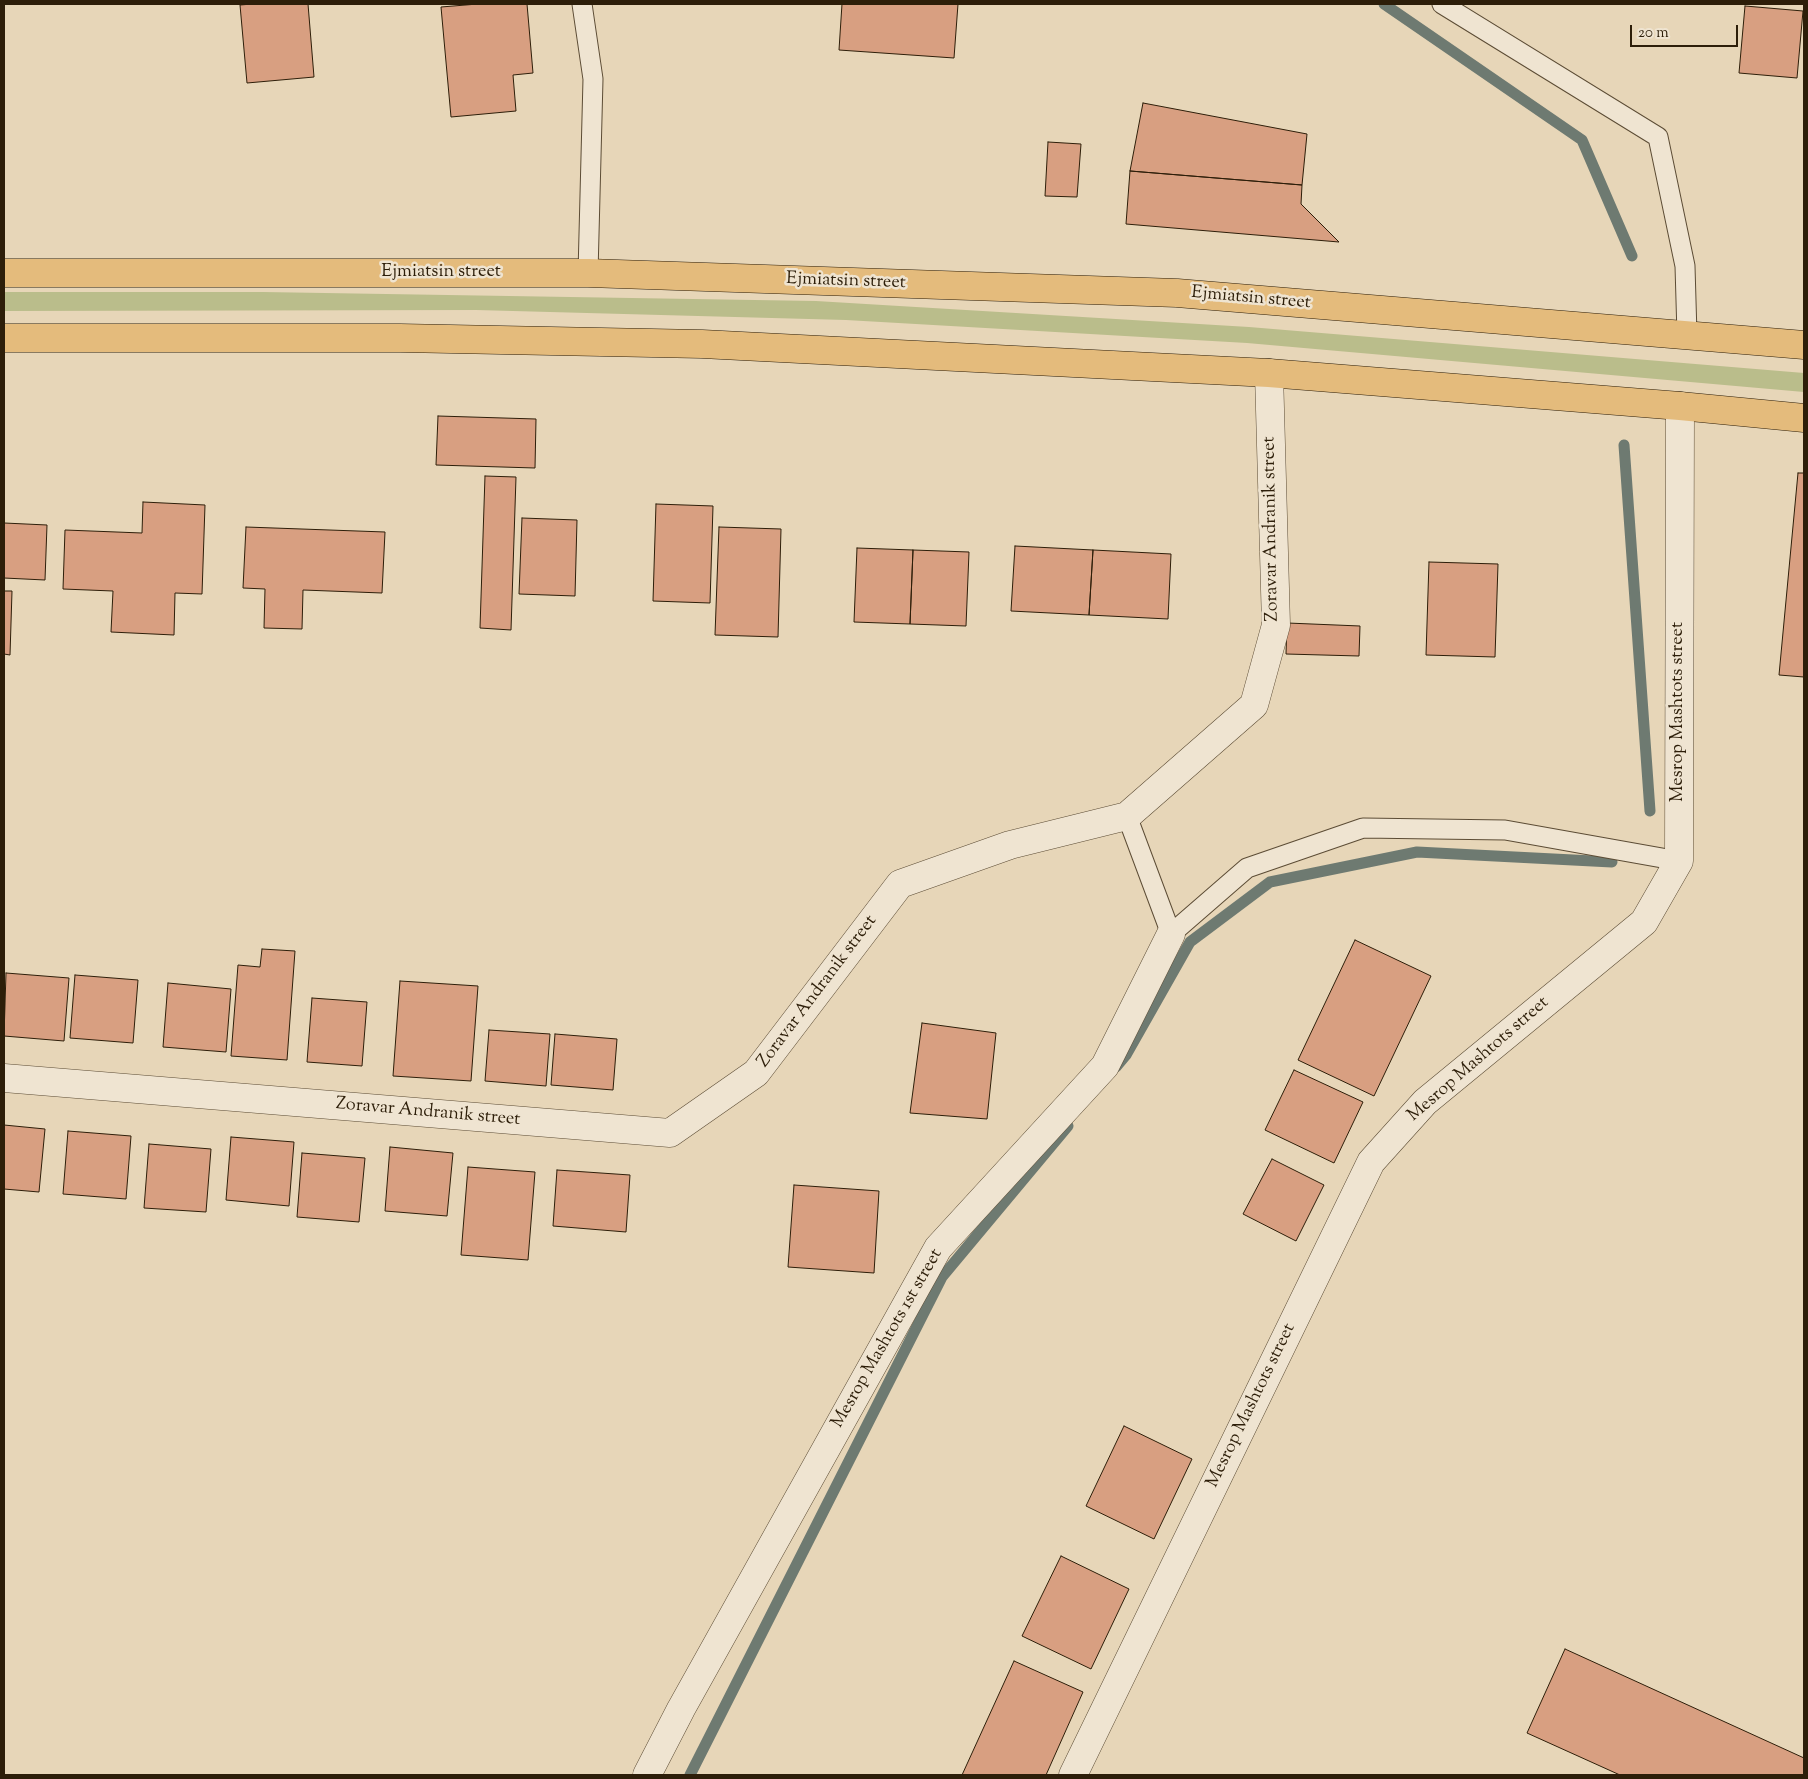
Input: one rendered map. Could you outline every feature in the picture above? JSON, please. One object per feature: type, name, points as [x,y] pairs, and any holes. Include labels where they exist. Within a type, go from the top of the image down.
[{"type":"highway","name":"Ejmiatsin street","points":[[4,273],[588,273],[1177,293],[1804,345]]},
{"type":"highway","points":[[4,338],[400,338],[702,344],[1269,374],[1680,406],[1804,418]]},
{"type":"street","name":"Zoravar Andranik street","points":[[4,1078],[670,1133],[756,1073],[900,884],[1010,844],[1127,816],[1254,705],[1276,624],[1269,374]]},
{"type":"street","name":"Mesrop Mashtots street","points":[[1073,1775],[1371,1162],[1425,1102],[1644,922],[1679,861],[1680,406]]},
{"type":"street","name":"Mesrop Mashtots 1st street","points":[[647,1775],[680,1709],[938,1248],[1105,1066],[1170,934]]},
{"type":"lane","points":[[582,4],[593,79],[588,273]]},
{"type":"lane","points":[[1442,4],[1658,137],[1685,266],[1687,335]]},
{"type":"lane","points":[[1127,816],[1170,934],[1247,868],[1363,828],[1505,830],[1679,861]]},
{"type":"green space","points":[[4,292],[263,292],[816,301],[1249,327],[1804,373],[1804,392],[1247,343],[846,320],[476,310],[4,311]]},
{"type":"building","points":[[308,4],[314,77],[247,83],[240,5]]},
{"type":"building","points":[[478,4],[527,4],[533,73],[513,75],[516,111],[451,117],[441,7]]},
{"type":"building","points":[[842,4],[958,4],[954,58],[839,50]]},
{"type":"building","points":[[1745,6],[1803,11],[1797,78],[1739,73]]},
{"type":"building","points":[[1143,103],[1307,134],[1302,185],[1130,171]]},
{"type":"building","points":[[1048,142],[1081,144],[1077,197],[1045,196]]},
{"type":"building","points":[[1130,171],[1302,185],[1301,204],[1339,242],[1126,224]]},
{"type":"building","points":[[438,416],[536,419],[535,468],[436,465]]},
{"type":"building","points":[[1798,473],[1804,473],[1804,677],[1779,675]]},
{"type":"building","points":[[485,476],[516,477],[511,630],[480,628]]},
{"type":"building","points":[[143,502],[205,505],[202,594],[175,593],[174,635],[111,632],[113,591],[63,589],[65,530],[142,533]]},
{"type":"building","points":[[656,504],[713,506],[710,603],[653,601]]},
{"type":"building","points":[[522,518],[577,520],[575,596],[519,594]]},
{"type":"building","points":[[4,523],[47,525],[45,580],[4,578]]},
{"type":"building","points":[[246,527],[385,532],[382,593],[303,590],[302,629],[264,628],[265,589],[243,588]]},
{"type":"building","points":[[719,527],[781,529],[778,637],[715,635]]},
{"type":"building","points":[[1015,546],[1093,550],[1089,615],[1011,611]]},
{"type":"building","points":[[857,548],[913,550],[910,624],[854,622]]},
{"type":"building","points":[[913,550],[969,552],[966,626],[910,624]]},
{"type":"building","points":[[1093,550],[1171,554],[1168,619],[1089,615]]},
{"type":"building","points":[[1429,562],[1498,564],[1495,657],[1426,655]]},
{"type":"building","points":[[4,591],[12,591],[10,655],[4,654]]},
{"type":"building","points":[[1287,623],[1360,626],[1359,656],[1286,654]]},
{"type":"building","points":[[1355,940],[1431,976],[1374,1096],[1298,1060]]},
{"type":"building","points":[[262,949],[295,951],[287,1060],[231,1056],[238,965],[260,967]]},
{"type":"building","points":[[6,973],[69,978],[64,1041],[4,1036]]},
{"type":"building","points":[[75,975],[138,980],[133,1043],[70,1038]]},
{"type":"building","points":[[400,981],[478,986],[471,1081],[393,1076]]},
{"type":"building","points":[[168,983],[231,989],[226,1052],[163,1047]]},
{"type":"building","points":[[312,998],[367,1002],[362,1066],[307,1062]]},
{"type":"building","points":[[922,1023],[996,1033],[987,1119],[910,1113]]},
{"type":"building","points":[[489,1030],[550,1034],[546,1086],[485,1081]]},
{"type":"building","points":[[555,1034],[617,1039],[613,1090],[551,1085]]},
{"type":"building","points":[[1294,1070],[1363,1102],[1334,1163],[1265,1130]]},
{"type":"building","points":[[4,1125],[45,1129],[39,1192],[4,1189]]},
{"type":"building","points":[[68,1131],[131,1136],[126,1199],[63,1194]]},
{"type":"building","points":[[231,1137],[294,1142],[289,1206],[226,1200]]},
{"type":"building","points":[[149,1144],[211,1149],[206,1212],[144,1208]]},
{"type":"building","points":[[390,1147],[453,1153],[447,1216],[385,1211]]},
{"type":"building","points":[[302,1153],[365,1158],[359,1222],[297,1217]]},
{"type":"building","points":[[1272,1159],[1324,1185],[1296,1241],[1243,1214]]},
{"type":"building","points":[[468,1167],[535,1172],[528,1260],[461,1255]]},
{"type":"building","points":[[557,1170],[630,1175],[626,1232],[553,1226]]},
{"type":"building","points":[[794,1185],[879,1191],[874,1273],[788,1267]]},
{"type":"building","points":[[1124,1426],[1192,1459],[1154,1539],[1086,1506]]},
{"type":"building","points":[[1061,1556],[1129,1589],[1091,1669],[1022,1636]]},
{"type":"building","points":[[1565,1649],[1804,1758],[1804,1775],[1620,1775],[1527,1733]]},
{"type":"building","points":[[1014,1661],[1083,1692],[1046,1775],[962,1775]]},
{"type":"waterway","points":[[1384,4],[1582,140],[1632,256]]},
{"type":"waterway","points":[[1624,445],[1650,811]]},
{"type":"waterway","points":[[1116,1067],[1126,1055],[1190,942],[1270,882],[1417,852],[1612,862]]},
{"type":"waterway","points":[[690,1775],[942,1277],[1068,1126]]}]
